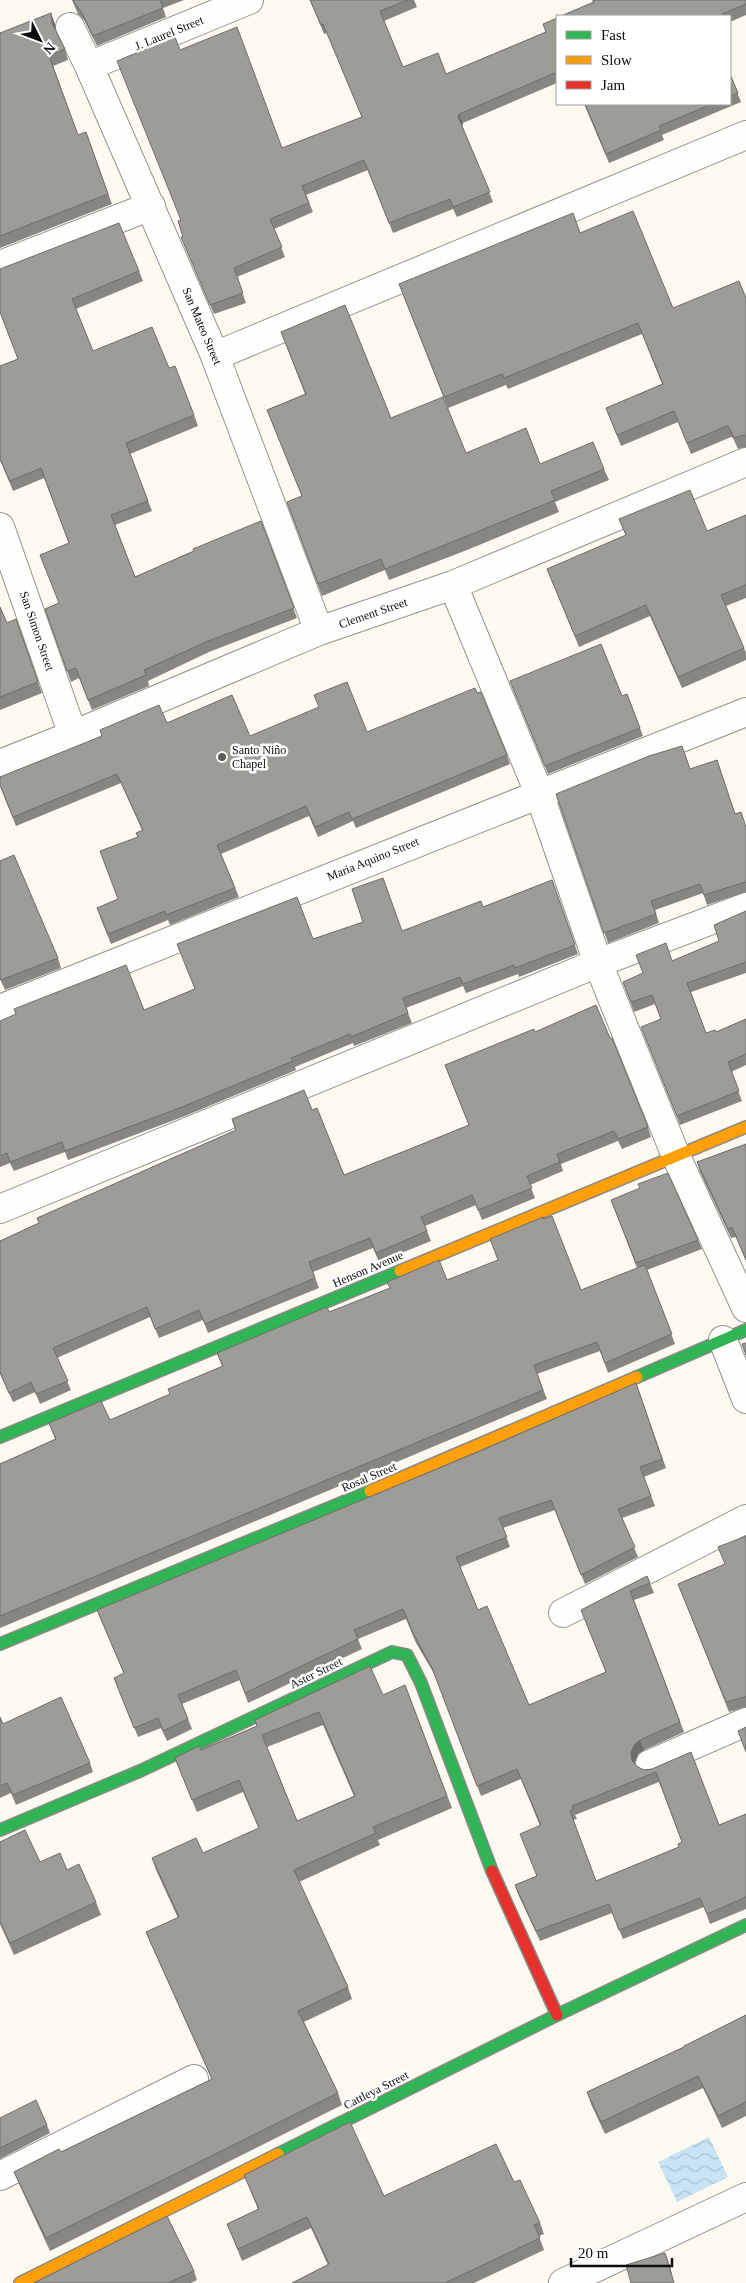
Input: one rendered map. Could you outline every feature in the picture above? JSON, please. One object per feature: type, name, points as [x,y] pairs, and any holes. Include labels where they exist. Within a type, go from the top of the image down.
[{"type":"street","name":"J. Laurel Street","points":[[89,66],[249,0]]},
{"type":"street","name":"San Mateo Street","points":[[70,27],[151,206],[215,356],[319,631]]},
{"type":"street","points":[[215,356],[746,135]]},
{"type":"street","points":[[0,265],[151,206]]},
{"type":"street","name":"Clement Street","points":[[0,764],[319,631],[453,586],[746,462]]},
{"type":"street","name":"San Simon Street","points":[[0,526],[73,735]]},
{"type":"street","points":[[453,586],[539,793],[598,963],[676,1156],[746,1308]]},
{"type":"street","name":"Maria Aquino Street","points":[[0,1009],[746,712]]},
{"type":"street","points":[[0,1209],[598,963],[746,907]]},
{"type":"street","name":"Henson Avenue","points":[[0,1437],[746,1127]]},
{"type":"street","points":[[735,1335],[746,1399]]},
{"type":"street","name":"Rosal Street","points":[[0,1644],[464,1452],[735,1335]]},
{"type":"street","points":[[562,1613],[746,1519]]},
{"type":"street","name":"Aster Street","points":[[0,1830],[140,1772],[392,1652],[407,1654],[502,1896],[557,2014]]},
{"type":"street","points":[[650,1764],[746,1722]]},
{"type":"street","name":"Cattleya Street","points":[[20,2283],[557,2014],[746,1925]]},
{"type":"street","points":[[0,2176],[194,2079]]},
{"type":"street","points":[[563,2283],[746,2197]]},
{"type":"water","points":[[709,2137],[728,2177],[677,2202],[658,2162]]},
{"type":"building","points":[[73,0],[160,0],[163,8],[93,36],[81,11]]},
{"type":"building","points":[[310,0],[408,0],[380,11],[403,67],[438,53],[446,74],[546,32],[543,24],[556,18],[556,72],[459,114],[458,117],[490,192],[453,207],[450,199],[389,223],[364,160],[302,186],[309,203],[270,219],[282,247],[234,268],[243,293],[210,305],[181,237],[183,237],[178,221],[181,220],[117,61],[175,37],[180,50],[237,27],[282,148],[362,117],[323,24],[321,25]]},
{"type":"building","points":[[593,0],[746,0],[746,4],[722,15],[563,15],[594,2]]},
{"type":"building","points":[[51,13],[52,23],[65,49],[49,56],[78,135],[86,132],[108,194],[0,236],[0,33]]},
{"type":"building","points":[[731,76],[738,93],[731,96]]},
{"type":"building","points":[[585,105],[710,105],[659,126],[661,130],[606,154]]},
{"type":"building","points":[[633,211],[673,308],[739,281],[746,298],[746,436],[734,438],[727,426],[687,443],[674,411],[617,435],[606,408],[663,384],[638,323],[504,378],[502,374],[444,397],[399,284],[573,213],[580,233]]},
{"type":"building","points":[[119,223],[139,271],[72,299],[93,351],[152,327],[169,368],[175,366],[194,415],[126,443],[148,501],[111,515],[135,577],[194,551],[193,549],[261,521],[294,608],[206,642],[144,670],[146,675],[88,700],[76,668],[67,671],[45,609],[59,603],[40,555],[69,543],[41,468],[10,481],[0,459],[0,366],[18,359],[0,312],[0,269]]},
{"type":"building","points":[[345,305],[391,418],[443,397],[466,453],[526,428],[540,464],[593,442],[604,469],[551,491],[555,500],[385,569],[381,559],[318,584],[287,502],[302,496],[267,410],[306,394],[281,332]]},
{"type":"building","points":[[690,490],[707,531],[746,515],[746,585],[721,595],[744,648],[678,677],[646,605],[575,636],[547,569],[626,535],[619,519]]},
{"type":"building","points":[[0,607],[7,623],[16,619],[38,682],[0,697]]},
{"type":"building","points":[[601,644],[622,696],[627,694],[640,728],[545,766],[510,681]]},
{"type":"building","points":[[347,682],[367,732],[475,688],[477,693],[481,692],[507,755],[352,819],[349,812],[315,827],[306,806],[217,845],[235,888],[166,915],[165,911],[108,934],[97,908],[118,899],[100,851],[138,837],[136,833],[143,830],[117,774],[13,817],[0,785],[0,777],[102,736],[100,730],[159,705],[167,723],[232,695],[250,736],[319,707],[314,695]]},
{"type":"building","points":[[682,746],[690,769],[717,760],[735,814],[741,812],[746,827],[746,883],[704,895],[700,884],[651,901],[656,914],[604,933],[556,794],[649,756]]},
{"type":"building","points":[[14,855],[58,958],[1,980],[0,861]]},
{"type":"building","points":[[383,878],[402,931],[481,901],[483,907],[552,880],[575,945],[515,968],[514,965],[463,984],[460,977],[403,998],[408,1013],[351,1037],[350,1034],[291,1058],[293,1061],[182,1107],[65,1151],[62,1142],[10,1162],[7,1153],[0,1156],[0,1021],[16,1014],[14,1009],[126,965],[144,1010],[195,989],[177,944],[297,897],[313,939],[363,922],[352,889]]},
{"type":"building","points":[[746,911],[746,962],[687,983],[706,1033],[715,1030],[716,1032],[746,1019],[746,1054],[728,1062],[739,1091],[677,1116],[641,1027],[661,1019],[652,995],[631,1002],[623,982],[643,973],[636,955],[666,943],[672,961],[719,941],[714,925]]},
{"type":"building","points":[[596,1005],[610,1038],[612,1038],[648,1127],[618,1139],[614,1131],[557,1154],[560,1162],[527,1176],[532,1188],[478,1210],[472,1195],[421,1217],[427,1231],[376,1253],[370,1238],[309,1262],[315,1278],[205,1324],[199,1310],[155,1329],[147,1307],[53,1348],[68,1381],[36,1394],[31,1382],[9,1393],[0,1372],[0,1241],[39,1223],[37,1218],[236,1130],[232,1119],[304,1090],[312,1110],[317,1108],[344,1175],[410,1149],[469,1125],[445,1065],[534,1029],[535,1032]]},
{"type":"building","points":[[746,1144],[746,1260],[732,1227],[728,1229],[697,1162]]},
{"type":"building","points":[[668,1173],[698,1240],[636,1263],[611,1200],[640,1188],[638,1184]]},
{"type":"building","points":[[552,1216],[581,1290],[645,1265],[672,1334],[605,1363],[597,1342],[534,1365],[543,1390],[0,1616],[0,1464],[56,1439],[49,1423],[101,1401],[110,1420],[170,1394],[168,1389],[223,1366],[217,1353],[327,1307],[329,1312],[390,1288],[387,1282],[439,1260],[447,1280],[498,1260],[490,1239],[543,1217],[543,1219]]},
{"type":"building","points":[[746,1343],[746,1355],[742,1344]]},
{"type":"building","points":[[636,1383],[662,1459],[640,1467],[651,1496],[618,1509],[635,1547],[581,1575],[551,1500],[499,1518],[507,1537],[456,1557],[478,1610],[487,1606],[529,1705],[606,1672],[581,1610],[647,1576],[650,1583],[630,1591],[680,1722],[640,1740],[634,1745],[631,1753],[632,1761],[644,1770],[652,1769],[691,1752],[719,1825],[746,1814],[746,1897],[707,1914],[700,1898],[619,1930],[609,1904],[536,1931],[515,1885],[537,1876],[520,1834],[541,1825],[517,1769],[477,1786],[432,1668],[413,1633],[403,1609],[354,1630],[358,1639],[245,1693],[236,1670],[178,1695],[188,1719],[163,1731],[158,1718],[134,1728],[114,1678],[124,1673],[97,1610],[485,1449]],"holes":[[[656,1772],[682,1842],[678,1844],[679,1847],[596,1881],[570,1811],[573,1809],[572,1806]]]},
{"type":"building","points":[[746,1536],[746,1697],[726,1702],[678,1584],[725,1564],[718,1547]]},
{"type":"building","points":[[370,1666],[383,1695],[405,1685],[447,1796],[373,1827],[376,1833],[294,1870],[348,1987],[298,2011],[338,2093],[46,2238],[14,2172],[59,2149],[61,2152],[212,2079],[146,1932],[179,1917],[152,1858],[196,1838],[203,1853],[259,1828],[239,1780],[192,1800],[175,1758],[199,1746],[201,1750],[257,1726],[255,1720]],"holes":[[[319,1712],[355,1796],[297,1821],[262,1735]]]},
{"type":"building","points":[[61,1697],[90,1763],[13,1795],[7,1783],[0,1786],[0,1717],[3,1724]]},
{"type":"building","points":[[746,1727],[746,1752],[738,1731]]},
{"type":"building","points":[[25,1830],[40,1862],[60,1853],[67,1870],[79,1864],[96,1902],[10,1943],[0,1922],[0,1842]]},
{"type":"building","points":[[746,2015],[746,2102],[718,2116],[698,2076],[601,2122],[587,2092],[684,2047]]},
{"type":"building","points":[[36,2100],[47,2125],[0,2148],[0,2118]]},
{"type":"building","points":[[350,2122],[384,2196],[496,2144],[514,2182],[520,2180],[540,2223],[534,2225],[540,2238],[447,2283],[292,2283],[329,2264],[307,2217],[238,2249],[227,2224],[259,2209],[244,2175]]},
{"type":"building","points":[[167,2216],[194,2271],[168,2283],[34,2283]]},
{"type":"building","points":[[665,2253],[674,2283],[631,2283],[626,2265]]},
{"type":"traffic: fast","points":[[0,1437],[400,1271]]},
{"type":"traffic: fast","points":[[637,1377],[746,1330]]},
{"type":"traffic: fast","points":[[0,1644],[370,1491]]},
{"type":"traffic: fast","points":[[0,1830],[140,1771],[392,1652],[407,1655],[421,1683],[492,1871]]},
{"type":"traffic: fast","points":[[278,2154],[557,2015],[746,1925]]},
{"type":"traffic: slow","points":[[400,1271],[746,1127]]},
{"type":"traffic: slow","points":[[370,1491],[637,1377]]},
{"type":"traffic: slow","points":[[20,2283],[278,2154]]},
{"type":"traffic: jam","points":[[492,1871],[557,2015]]},
{"type":"place","name":"Santo Niño Chapel","points":[[222,757]]}]
